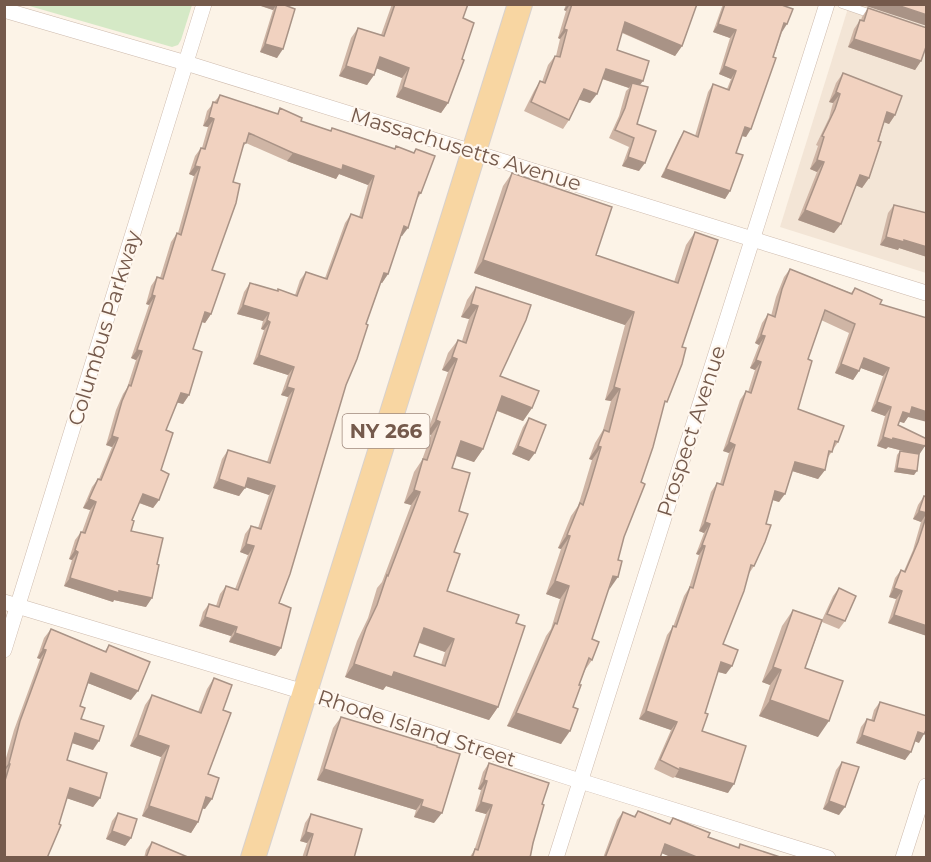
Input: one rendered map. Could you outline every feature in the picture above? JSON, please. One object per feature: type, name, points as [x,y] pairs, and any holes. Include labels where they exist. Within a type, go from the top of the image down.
[{"type":"main road","name":"NY 266","points":[[253,858],[520,4]]},
{"type":"street","name":"Columbus Parkway","points":[[4,651],[11,604],[204,4]]},
{"type":"street","name":"Prospect Avenue","points":[[556,858],[827,4]]},
{"type":"street","name":"Massachusetts Avenue","points":[[4,10],[186,63],[927,293]]},
{"type":"street","name":"Rhode Island Street","points":[[11,604],[304,692],[828,858]]},
{"type":"street","points":[[903,858],[927,786]]},
{"type":"lane","points":[[842,4],[882,18]]},
{"type":"shaded area","points":[[849,5],[926,5],[926,273],[780,227]]},
{"type":"green space","points":[[192,4],[181,40],[178,45],[172,47],[26,5]]},
{"type":"building","points":[[277,4],[295,9],[283,49],[265,44]]},
{"type":"building","points":[[395,4],[468,4],[463,18],[474,23],[462,59],[464,60],[448,103],[403,87],[409,68],[380,57],[374,75],[346,66],[358,28],[384,36]]},
{"type":"building","points":[[572,4],[697,4],[682,46],[625,22],[617,50],[649,61],[643,81],[606,69],[597,94],[584,89],[569,120],[531,102],[540,81],[545,83],[555,56],[560,57],[567,30],[564,29]]},
{"type":"building","points":[[725,4],[779,4],[793,9],[787,24],[784,23],[773,57],[776,58],[751,129],[745,127],[736,153],[743,155],[730,191],[666,169],[684,131],[698,137],[713,84],[729,90],[736,71],[724,66],[736,30],[718,24]]},
{"type":"building","points":[[894,4],[927,4],[927,15]]},
{"type":"building","points":[[868,8],[927,28],[927,44],[921,61],[854,39],[860,20],[864,21]]},
{"type":"building","points":[[843,73],[902,96],[895,115],[887,112],[878,141],[881,142],[869,178],[860,175],[841,224],[805,210],[824,162],[817,160],[824,137],[822,136],[840,94],[836,92]]},
{"type":"building","points":[[632,83],[648,87],[637,124],[656,131],[645,163],[628,157],[634,138],[615,130],[625,108]]},
{"type":"building","points":[[220,95],[278,114],[280,108],[302,118],[301,121],[331,131],[332,128],[395,149],[396,146],[414,153],[416,149],[435,156],[421,193],[419,192],[408,228],[404,226],[388,274],[384,273],[366,324],[368,325],[357,359],[346,385],[290,574],[279,603],[291,608],[281,648],[235,633],[237,627],[205,617],[209,604],[219,607],[226,586],[238,590],[254,546],[246,544],[251,526],[261,529],[275,486],[248,478],[245,488],[219,479],[228,450],[270,463],[294,389],[287,387],[294,367],[259,355],[270,322],[267,320],[269,313],[243,305],[250,283],[297,296],[306,272],[327,279],[351,214],[362,218],[374,176],[343,165],[342,170],[293,153],[249,133],[233,182],[240,184],[236,203],[212,270],[225,274],[211,314],[205,312],[193,349],[202,352],[189,395],[181,393],[166,430],[173,433],[161,470],[169,474],[159,500],[143,494],[132,520],[134,521],[131,531],[163,538],[152,598],[119,591],[119,593],[70,578],[81,532],[85,533],[96,502],[89,499],[98,479],[101,480],[118,438],[112,436],[122,401],[129,385],[131,386],[142,351],[137,350],[155,296],[152,295],[157,277],[163,279],[177,233],[181,235],[200,167],[195,166],[201,148],[205,149],[214,119],[209,117],[213,102],[217,103]]},
{"type":"building","points":[[512,173],[612,207],[596,255],[678,283],[695,232],[718,240],[682,347],[686,348],[682,364],[667,402],[665,401],[641,482],[645,484],[624,537],[618,560],[622,561],[618,577],[613,576],[592,639],[599,642],[592,660],[589,658],[579,685],[581,685],[573,707],[578,709],[570,731],[516,713],[555,623],[557,624],[569,586],[555,581],[570,536],[567,535],[580,503],[583,505],[589,487],[601,447],[598,446],[604,430],[609,432],[620,389],[614,387],[634,312],[483,260]]},
{"type":"building","points":[[894,205],[927,213],[927,247],[886,237]]},
{"type":"building","points":[[790,269],[852,294],[855,288],[882,300],[880,304],[927,318],[927,412],[912,407],[910,414],[903,412],[898,425],[927,441],[925,446],[883,437],[891,407],[877,402],[889,368],[864,358],[859,371],[841,364],[855,324],[825,310],[808,359],[812,361],[798,409],[844,426],[838,442],[835,441],[832,452],[829,451],[825,470],[795,462],[785,494],[775,491],[766,524],[771,525],[754,566],[751,565],[744,591],[723,644],[738,650],[732,666],[721,662],[705,713],[708,714],[702,731],[746,746],[734,784],[680,768],[680,770],[660,760],[677,722],[646,711],[673,626],[676,627],[690,587],[693,588],[705,546],[702,545],[710,524],[705,522],[717,483],[723,485],[735,445],[729,442],[746,391],[751,393],[761,362],[756,360],[765,336],[761,335],[768,314],[775,317]]},
{"type":"building","points":[[476,287],[531,305],[500,376],[539,391],[532,408],[502,396],[483,449],[461,441],[452,468],[470,473],[459,511],[468,514],[454,552],[460,554],[447,591],[519,615],[516,623],[525,626],[498,707],[394,672],[392,677],[354,664],[420,492],[414,490],[423,459],[427,460],[440,422],[436,420],[457,359],[452,357],[458,340],[466,343],[478,306],[471,304]],"holes":[[[424,628],[454,639],[445,666],[414,656]]]},
{"type":"building","points":[[529,418],[546,425],[535,453],[518,446]]},
{"type":"building","points":[[900,451],[919,454],[917,471],[897,468]]},
{"type":"building","points":[[924,496],[927,497],[927,513],[919,511]]},
{"type":"building","points":[[927,514],[927,626],[894,615],[902,591],[894,588],[901,570],[905,572]]},
{"type":"building","points":[[839,588],[856,596],[845,621],[827,614]]},
{"type":"building","points":[[793,610],[822,620],[805,668],[843,681],[829,721],[770,700],[781,670],[773,667]]},
{"type":"building","points":[[51,629],[106,652],[109,645],[150,662],[138,691],[91,673],[80,706],[85,708],[81,719],[104,726],[99,741],[75,733],[67,760],[107,773],[100,798],[70,788],[59,824],[61,825],[47,858],[4,858],[4,784],[20,721],[46,650],[43,649]]},
{"type":"building","points":[[214,678],[232,685],[223,710],[231,713],[208,774],[219,778],[212,799],[206,797],[198,822],[149,806],[169,746],[138,735],[152,695],[201,713]]},
{"type":"building","points":[[880,702],[927,716],[927,728],[924,734],[918,732],[911,752],[862,735],[867,719],[874,721]]},
{"type":"building","points":[[341,717],[460,754],[442,813],[421,806],[423,800],[324,769]]},
{"type":"building","points":[[842,762],[859,767],[845,807],[829,801]]},
{"type":"building","points":[[489,763],[549,783],[530,858],[472,858],[475,849],[478,850],[492,805],[481,802]]},
{"type":"building","points":[[638,811],[670,824],[673,818],[710,833],[708,837],[739,848],[740,844],[783,858],[699,858],[665,844],[660,858],[605,858],[623,812],[635,817]]},
{"type":"building","points":[[118,813],[137,819],[131,838],[112,831]]},
{"type":"building","points":[[311,814],[362,829],[354,858],[306,858],[313,834],[306,832]]},
{"type":"building","points":[[152,842],[190,858],[146,858]]}]
